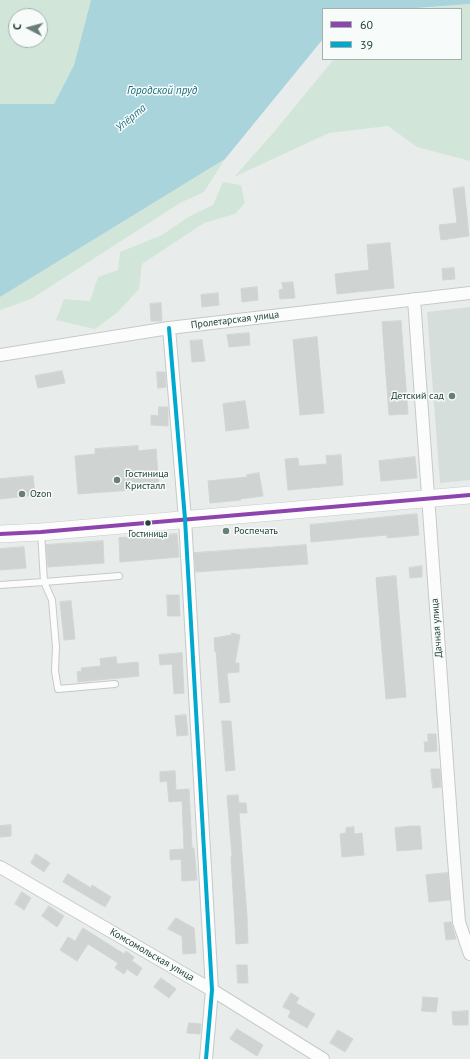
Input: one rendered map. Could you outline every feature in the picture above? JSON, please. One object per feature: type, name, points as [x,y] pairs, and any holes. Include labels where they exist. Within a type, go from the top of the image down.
[{"type":"main road","points":[[0,534],[41,532],[470,494]]},
{"type":"street","name":"Пролетарская улица","points":[[0,355],[169,328],[470,293]]},
{"type":"street","name":"Дачная улица","points":[[414,299],[459,922],[470,954]]},
{"type":"street","points":[[169,328],[185,519],[212,990],[206,1059]]},
{"type":"street","name":"Комсомольская улица","points":[[0,867],[212,990],[323,1059]]},
{"type":"lane","points":[[41,532],[44,582],[52,600],[56,647],[55,671],[58,689],[115,684]]},
{"type":"lane","points":[[0,585],[119,576]]},
{"type":"shaded area","name":"Детский сад","points":[[470,307],[470,480],[440,483],[427,312]]},
{"type":"green space","points":[[0,0],[91,0],[74,65],[54,104],[0,104]]},
{"type":"green space","points":[[470,4],[470,161],[417,147],[388,126],[329,133],[234,177],[274,132],[333,60],[462,60],[462,8],[424,8]]},
{"type":"green space","points":[[225,159],[204,192],[180,203],[31,299],[0,310],[0,297]]},
{"type":"green space","points":[[223,182],[241,185],[245,203],[235,214],[204,223],[142,264],[139,289],[118,312],[95,329],[56,320],[64,299],[90,301],[98,277],[118,270],[120,252],[162,235],[190,216],[213,205]]},
{"type":"water","name":"Городской пруд","points":[[91,0],[470,0],[470,4],[416,8],[322,8],[322,40],[225,159],[0,297],[0,104],[54,104],[74,65]]},
{"type":"building","points":[[464,187],[469,236],[441,240],[439,225],[457,223],[453,189]]},
{"type":"building","points":[[390,243],[394,288],[337,294],[335,274],[369,270],[367,245]]},
{"type":"building","points":[[454,268],[455,279],[443,280],[442,269]]},
{"type":"building","points":[[293,282],[295,298],[280,299],[279,290],[283,289],[282,283]]},
{"type":"building","points":[[257,287],[258,300],[242,302],[241,289]]},
{"type":"building","points":[[218,293],[219,305],[202,307],[201,295]]},
{"type":"building","points":[[161,303],[162,321],[151,321],[150,304]]},
{"type":"building","points":[[401,321],[408,414],[389,415],[382,322]]},
{"type":"building","points":[[249,333],[250,345],[229,347],[227,335]]},
{"type":"building","points":[[317,337],[324,413],[300,415],[293,340]]},
{"type":"building","points":[[202,340],[205,361],[192,362],[190,341]]},
{"type":"building","points":[[62,371],[65,383],[38,388],[35,376]]},
{"type":"building","points":[[157,372],[165,372],[166,387],[158,388]]},
{"type":"building","points":[[245,401],[249,428],[226,431],[223,404]]},
{"type":"building","points":[[159,407],[168,407],[168,426],[151,425],[151,415],[158,416]]},
{"type":"building","points":[[138,446],[138,451],[156,449],[159,488],[78,494],[75,456],[95,454],[95,449]]},
{"type":"building","points":[[341,455],[343,485],[288,490],[285,459],[298,458],[299,466],[327,464],[326,456]]},
{"type":"building","points":[[415,457],[417,478],[381,481],[379,461]]},
{"type":"building","points":[[259,473],[263,496],[210,503],[208,481],[247,477],[247,475]]},
{"type":"building","points":[[33,476],[35,495],[0,499],[0,479]]},
{"type":"building","points":[[417,514],[419,535],[387,538],[387,535],[311,542],[310,525]]},
{"type":"building","points":[[177,534],[179,557],[120,562],[119,538]]},
{"type":"building","points":[[103,541],[104,563],[48,567],[46,545]]},
{"type":"building","points":[[306,545],[308,564],[196,572],[194,553]]},
{"type":"building","points":[[24,547],[26,568],[0,570],[0,549]]},
{"type":"building","points":[[422,566],[422,577],[410,578],[409,568]]},
{"type":"building","points":[[396,576],[406,697],[386,699],[376,578]]},
{"type":"building","points":[[167,595],[179,595],[180,616],[168,616]]},
{"type":"building","points":[[71,601],[75,639],[64,640],[60,602]]},
{"type":"building","points":[[232,633],[240,635],[235,663],[239,663],[239,672],[227,673],[230,702],[220,703],[214,638],[231,635]]},
{"type":"building","points":[[182,653],[184,693],[174,694],[172,664],[160,665],[159,655]]},
{"type":"building","points":[[116,657],[117,664],[138,662],[139,676],[78,682],[77,672],[82,671],[81,668],[101,666],[100,659]]},
{"type":"building","points":[[186,715],[188,735],[177,736],[175,716]]},
{"type":"building","points":[[222,721],[231,721],[235,770],[226,771]]},
{"type":"building","points":[[428,734],[436,734],[437,751],[425,752],[424,742],[428,742]]},
{"type":"building","points":[[431,769],[440,769],[441,787],[433,788]]},
{"type":"building","points":[[175,771],[176,790],[189,789],[192,848],[194,848],[197,880],[182,881],[181,859],[170,860],[170,850],[184,849],[182,801],[169,802],[167,781],[160,782],[160,772]]},
{"type":"building","points":[[238,795],[239,803],[246,803],[247,813],[239,813],[248,943],[236,944],[232,856],[227,796]]},
{"type":"building","points":[[11,825],[11,836],[0,837],[0,826]]},
{"type":"building","points":[[420,826],[422,849],[397,851],[395,828]]},
{"type":"building","points":[[354,827],[354,834],[362,833],[364,855],[342,857],[340,834],[346,833],[346,828]]},
{"type":"building","points":[[36,854],[50,863],[44,872],[31,863]]},
{"type":"building","points":[[448,873],[450,900],[429,902],[426,875]]},
{"type":"building","points":[[68,874],[91,888],[92,885],[111,897],[105,907],[63,882]]},
{"type":"building","points":[[22,892],[31,898],[24,910],[15,904]]},
{"type":"building","points":[[49,906],[64,916],[57,927],[42,916]]},
{"type":"building","points":[[176,918],[194,928],[196,953],[183,954],[182,936],[168,929]]},
{"type":"building","points":[[451,922],[456,939],[446,940],[444,923]]},
{"type":"building","points":[[83,928],[124,954],[126,951],[134,957],[132,961],[142,968],[137,976],[127,969],[124,974],[115,968],[118,963],[88,944],[77,961],[60,950],[68,937],[75,941]]},
{"type":"building","points":[[237,965],[247,965],[248,983],[238,983]]},
{"type":"building","points":[[161,978],[176,989],[169,998],[154,987]]},
{"type":"building","points":[[291,993],[299,998],[296,1003],[315,1014],[307,1028],[288,1017],[291,1011],[283,1007]]},
{"type":"building","points":[[423,997],[438,998],[436,1012],[422,1011]]},
{"type":"building","points":[[468,1011],[468,1025],[453,1025],[452,1012]]},
{"type":"building","points":[[189,1023],[201,1024],[200,1034],[187,1033]]},
{"type":"building","points":[[237,1029],[263,1045],[257,1056],[230,1039]]},
{"type":"building","points":[[338,1030],[353,1039],[345,1052],[330,1043]]},
{"type":"transit line","name":"39","points":[[169,328],[185,519],[212,990],[206,1059]]},
{"type":"transit line","name":"60","points":[[0,534],[41,532],[470,495]]},
{"type":"place","name":"Детский сад","points":[[452,396]]},
{"type":"place","name":"Гостиница Кристалл","points":[[117,480]]},
{"type":"place","name":"Ozon","points":[[22,494]]},
{"type":"place","name":"Гостиница","points":[[148,523]]},
{"type":"place","name":"Роспечать","points":[[226,531]]},
{"type":"water label","name":"Упёрта","points":[[131,118]]}]
